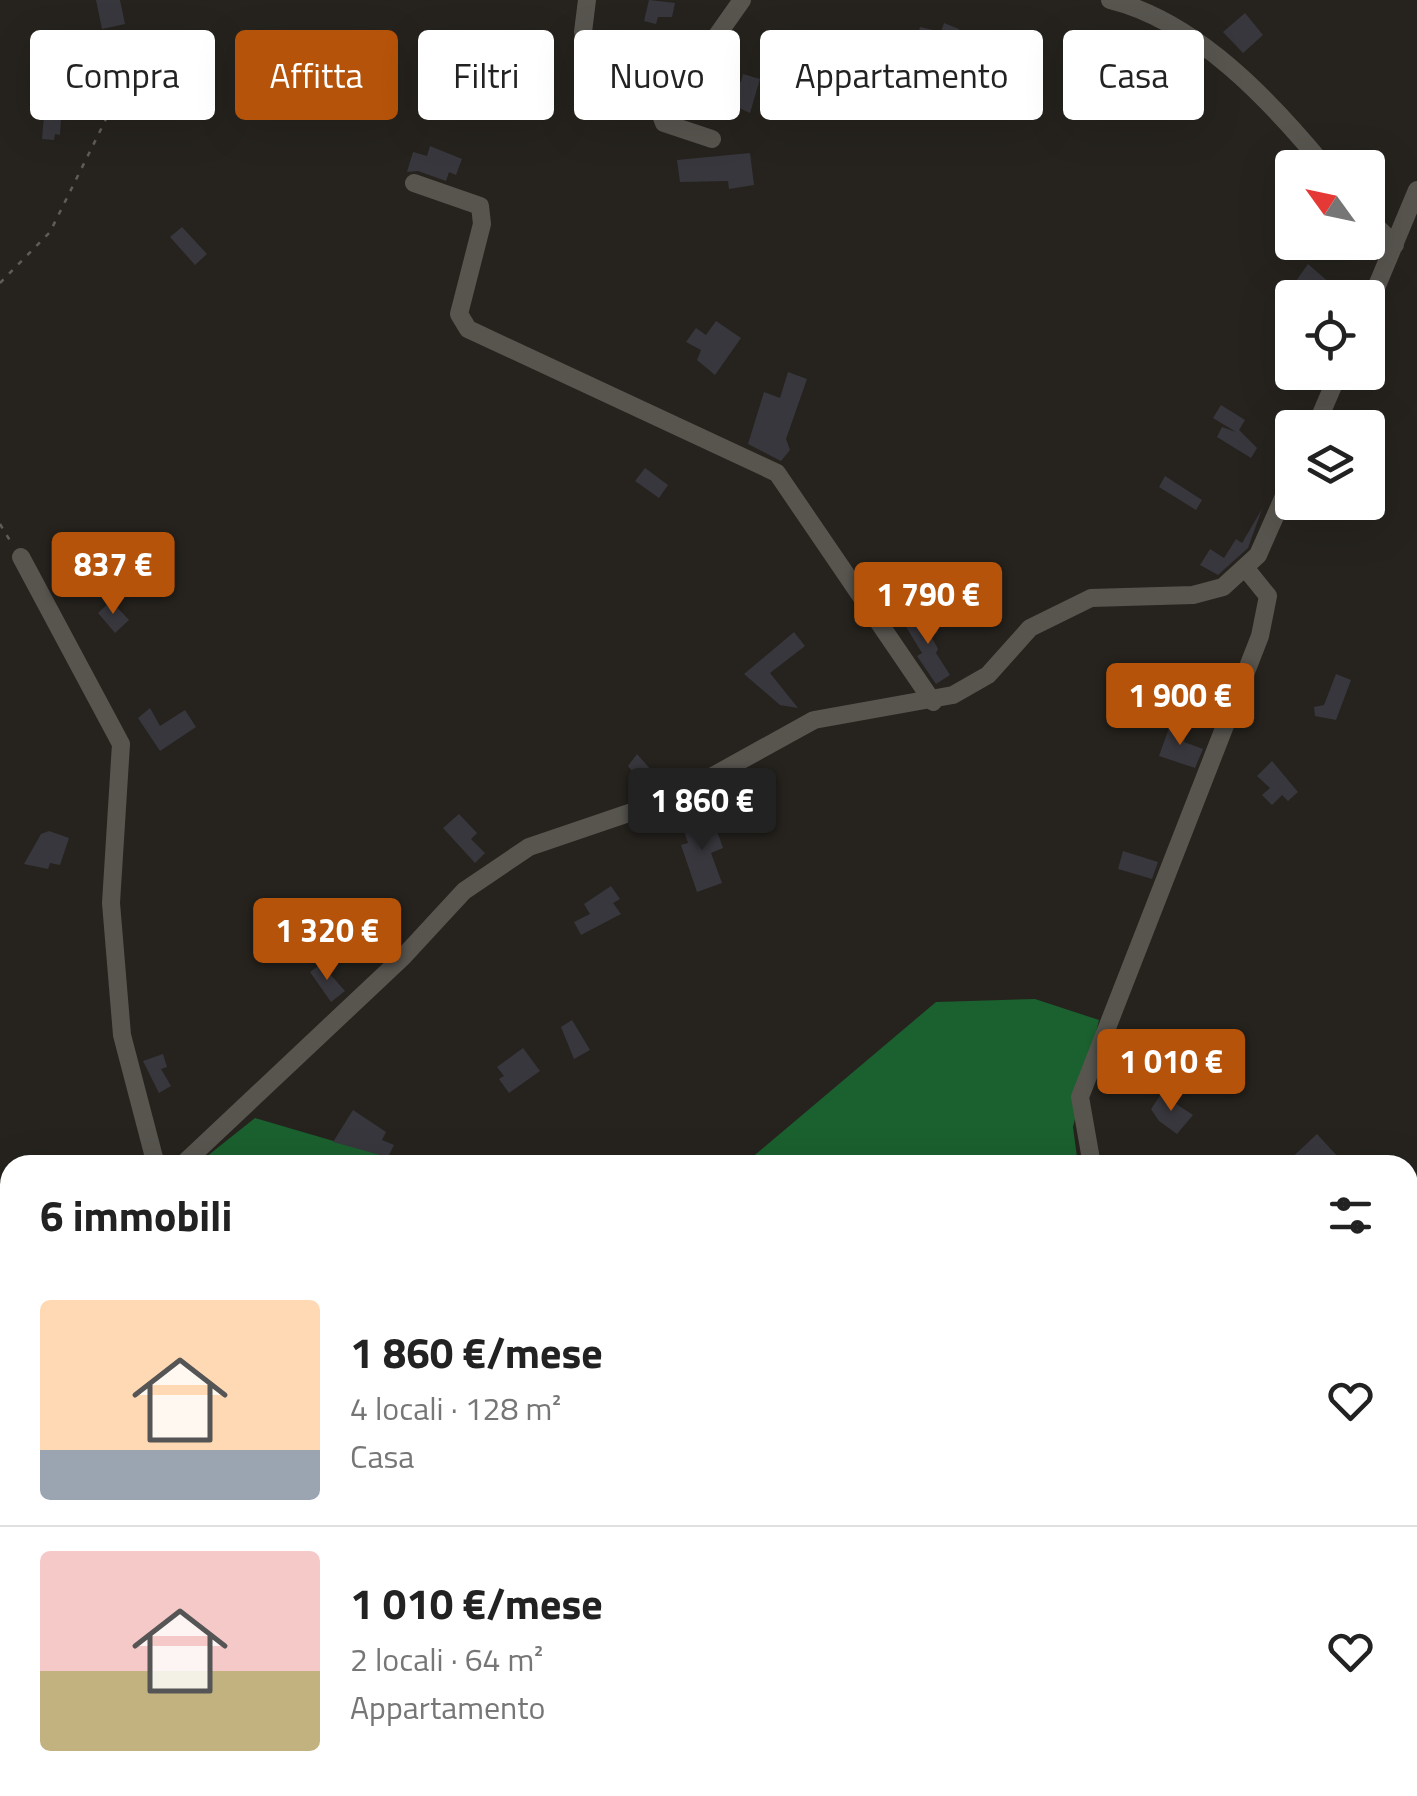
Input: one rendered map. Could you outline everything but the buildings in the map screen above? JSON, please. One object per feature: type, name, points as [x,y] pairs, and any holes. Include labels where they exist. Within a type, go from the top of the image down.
[{"type":"street","points":[[583,30],[587,0]]},
{"type":"street","points":[[712,140],[664,123],[660,114],[742,0]]},
{"type":"street","points":[[1110,0],[1146,9],[1178,29],[1284,117],[1311,150]]},
{"type":"street","points":[[414,183],[480,206],[482,224],[460,314],[468,329],[778,474],[933,702]]},
{"type":"street","points":[[1380,280],[1417,190]]},
{"type":"street","points":[[1385,235],[1395,245]]},
{"type":"street","points":[[193,1155],[403,957],[464,890],[529,847],[673,798],[814,720],[933,702],[988,674],[1030,628],[1091,598],[1194,595],[1223,587],[1247,570],[1275,513]]},
{"type":"street","points":[[20,557],[121,744],[112,903],[122,1035],[153,1155]]},
{"type":"street","points":[[1090,1155],[1080,1097],[1260,636],[1268,596],[1247,570]]},
{"type":"path","points":[[0,283],[50,232],[106,120]]},
{"type":"path","points":[[0,524],[20,557]]},
{"type":"green space","points":[[1035,999],[1099,1020],[1073,1127],[1077,1155],[755,1155],[936,1002]]},
{"type":"green space","points":[[255,1118],[381,1155],[209,1155]]}]
